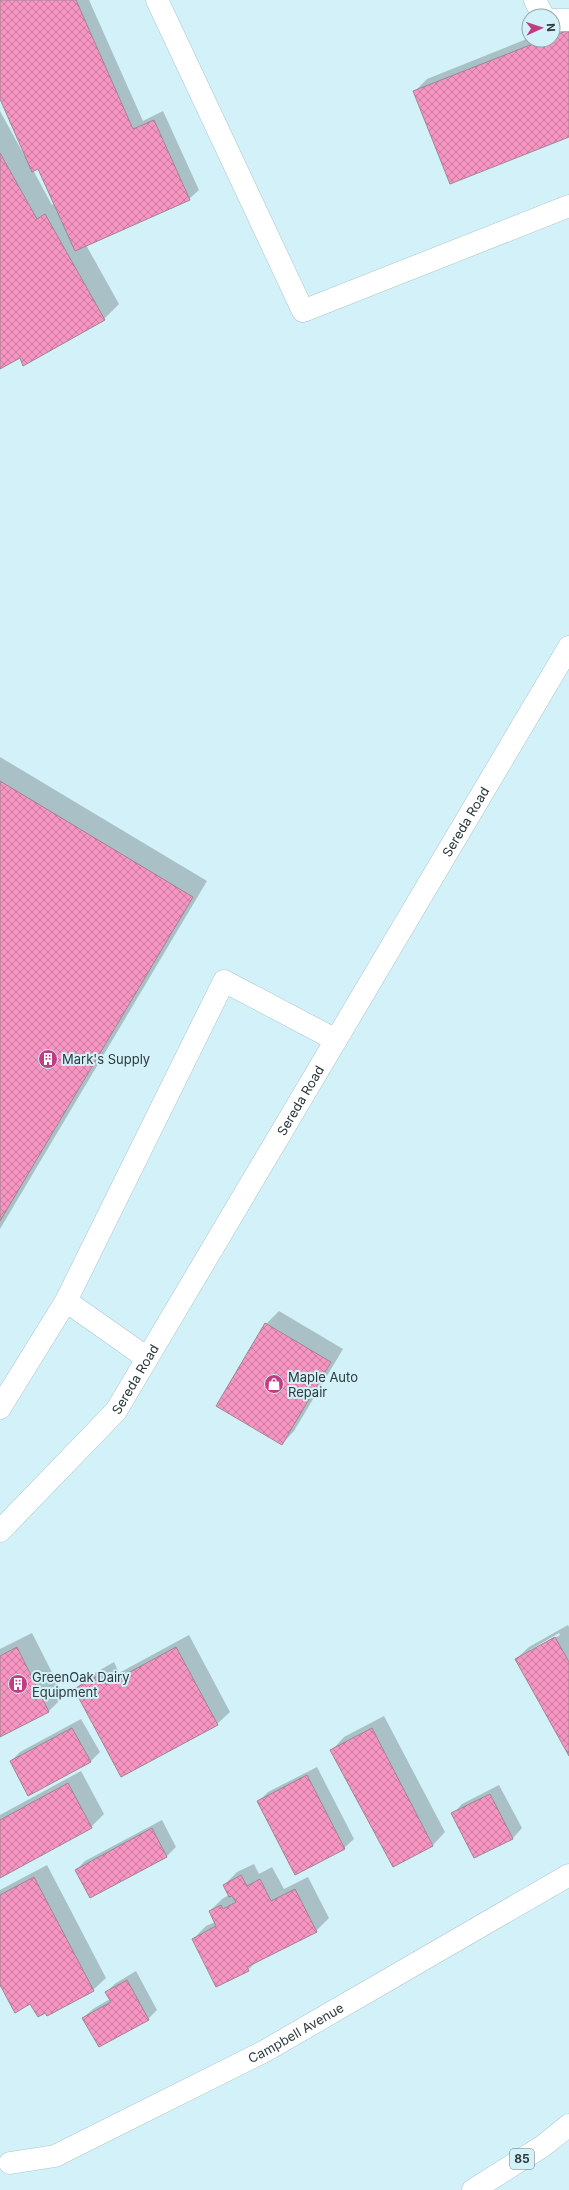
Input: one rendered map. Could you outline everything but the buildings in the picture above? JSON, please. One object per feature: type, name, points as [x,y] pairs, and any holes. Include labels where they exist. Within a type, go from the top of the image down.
[{"type":"main road","points":[[157,0],[303,311],[569,206]]},
{"type":"main road","name":"Sereda Road","points":[[0,1531],[116,1411],[569,647]]},
{"type":"main road","points":[[0,1408],[66,1302],[224,981],[336,1040]]},
{"type":"main road","points":[[66,1302],[147,1358]]},
{"type":"main road","name":"Campbell Avenue","points":[[3,2163],[55,2156],[265,2051],[569,1875]]},
{"type":"main road","name":"85","points":[[473,2190],[543,2146],[569,2125]]},
{"type":"place","name":"Mark's Supply","points":[[48,1059]]},
{"type":"place","name":"Maple Auto Repair","points":[[274,1384]]},
{"type":"place","name":"GreenOak Dairy Equipment","points":[[18,1684]]}]
